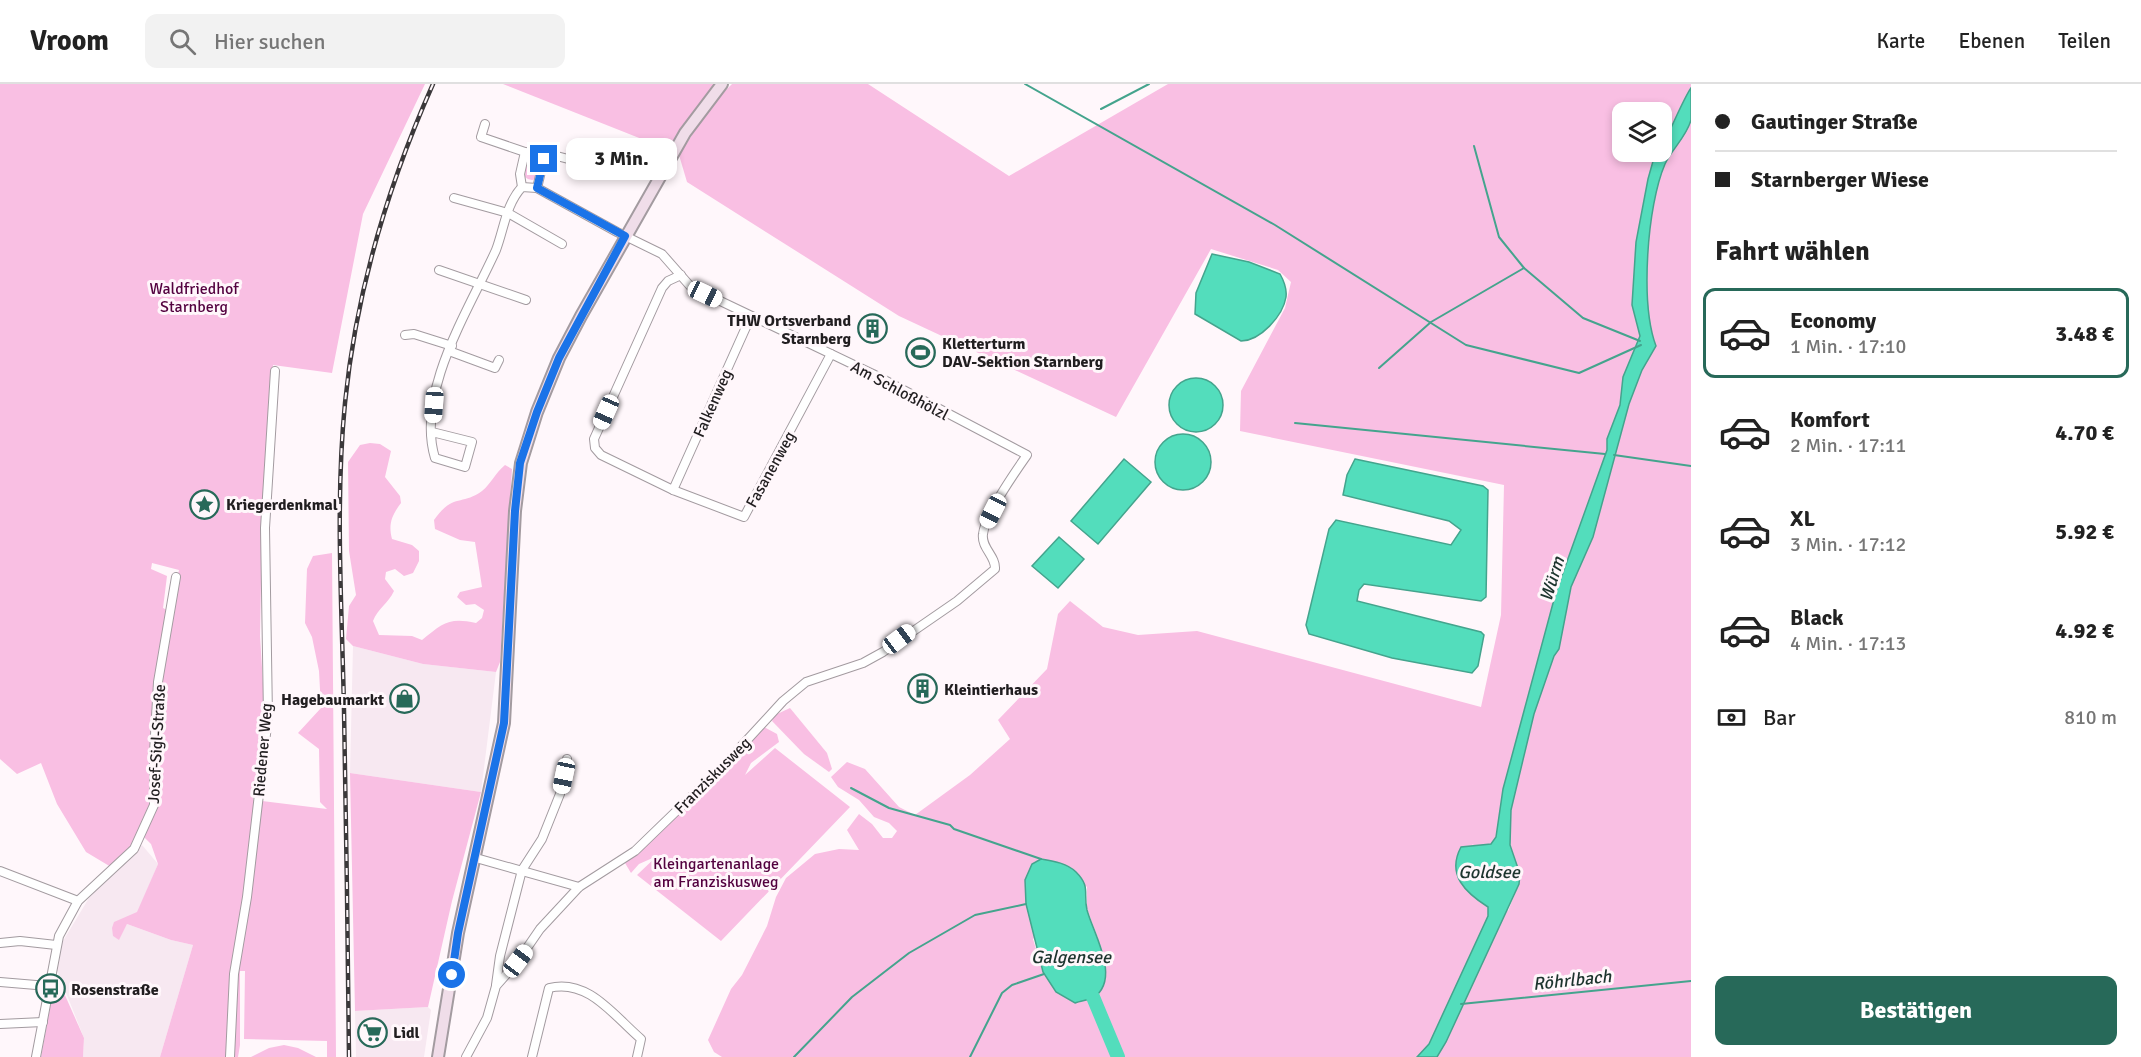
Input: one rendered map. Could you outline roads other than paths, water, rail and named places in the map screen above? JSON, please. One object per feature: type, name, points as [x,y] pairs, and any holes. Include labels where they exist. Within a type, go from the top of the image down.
[{"type":"main road","points":[[438,1057],[444,1005],[458,933],[504,723],[515,511],[520,463],[537,412],[559,358],[625,236],[685,133],[722,84]]},
{"type":"street","points":[[485,124],[481,137],[544,159],[553,155],[591,165],[597,161]]},
{"type":"street","points":[[522,187],[520,174],[525,152]]},
{"type":"street","points":[[522,187],[537,188],[544,159]]},
{"type":"street","points":[[432,432],[472,442],[465,467],[435,458],[432,432],[437,388],[450,349],[496,249],[514,196],[522,187]]},
{"type":"street","name":"Am Schloßhölzl","points":[[537,188],[662,254],[691,287],[831,354],[1027,455],[1008,482],[986,526],[982,535],[985,547]]},
{"type":"street","points":[[454,198],[508,213],[562,244]]},
{"type":"street","points":[[439,270],[480,282],[526,300]]},
{"type":"street","points":[[673,490],[601,455],[594,448],[594,440],[662,288],[668,281],[681,275]]},
{"type":"street","name":"Falkenweg","points":[[673,490],[751,315]]},
{"type":"street","points":[[405,335],[414,334],[495,368],[499,360]]},
{"type":"street","name":"Fasanenweg","points":[[673,490],[744,517],[831,354]]},
{"type":"street","name":"Riedener Weg","points":[[230,1057],[234,974],[248,897],[268,717],[265,528],[275,370]]},
{"type":"street","name":"Franziskusweg","points":[[466,1057],[488,1018],[496,986],[518,961],[540,929],[579,887],[635,850],[725,764],[783,700],[806,682],[863,663],[964,595],[995,569],[995,561],[985,547]]},
{"type":"street","name":"Josef-Sigl-Straße","points":[[36,1057],[56,945],[78,901],[134,849],[154,805],[158,682],[176,576]]},
{"type":"street","points":[[496,986],[500,956],[522,870],[542,838],[560,794],[567,759]]},
{"type":"street","points":[[476,858],[579,887]]},
{"type":"street","points":[[0,871],[78,901]]},
{"type":"street","points":[[0,943],[20,941],[56,945]]},
{"type":"street","points":[[0,982],[48,986]]},
{"type":"street","points":[[532,1057],[549,988],[564,984],[590,993],[641,1039],[637,1057]]},
{"type":"street","points":[[0,1024],[43,1022]]},
{"type":"water","points":[[1691,88],[1691,120],[1686,132],[1672,152],[1672,127]]},
{"type":"water","name":"Goldsee","points":[[1653,162],[1666,162],[1654,204],[1648,255],[1648,305],[1656,346],[1642,370],[1629,404],[1593,537],[1571,587],[1559,649],[1554,656],[1534,714],[1511,810],[1510,845],[1520,874],[1519,884],[1446,1042],[1437,1057],[1417,1057],[1429,1044],[1488,916],[1488,907],[1472,896],[1457,875],[1457,857],[1461,847],[1491,844],[1496,837],[1503,789],[1556,592],[1607,450],[1607,439],[1620,405],[1623,377],[1640,336],[1632,305],[1636,242]]},
{"type":"water","points":[[1212,254],[1249,262],[1280,274],[1286,291],[1284,304],[1270,326],[1256,337],[1241,341],[1195,314],[1196,293]]},
{"type":"water","points":[[1196,378],[1206,380],[1215,386],[1221,395],[1223,405],[1221,415],[1215,424],[1206,430],[1196,432],[1186,430],[1177,424],[1171,415],[1169,405],[1171,395],[1177,386],[1186,380]]},
{"type":"water","points":[[1178,434],[1188,434],[1203,442],[1209,451],[1211,462],[1209,473],[1203,482],[1188,490],[1178,490],[1167,485],[1160,478],[1155,467],[1155,457],[1160,446],[1167,439]]},
{"type":"water","points":[[1124,459],[1151,482],[1098,544],[1071,521]]},
{"type":"water","points":[[1355,459],[1483,486],[1488,490],[1486,597],[1481,601],[1364,584],[1359,590],[1357,601],[1481,632],[1484,635],[1478,666],[1472,673],[1392,658],[1309,634],[1306,625],[1329,529],[1336,520],[1451,545],[1461,530],[1449,521],[1343,495],[1347,475]]},
{"type":"water","points":[[1059,537],[1084,559],[1058,588],[1032,566]]},
{"type":"water","name":"Galgensee","points":[[1041,859],[1068,866],[1081,877],[1086,890],[1087,910],[1105,968],[1105,979],[1101,990],[1093,998],[1075,1003],[1056,992],[1043,972],[1026,904],[1025,880],[1032,864]]},
{"type":"waterway","points":[[1025,84],[1275,225],[1466,345],[1579,373],[1641,345]]},
{"type":"waterway","points":[[1101,109],[1149,84]]},
{"type":"waterway","points":[[1474,146],[1499,237],[1524,268],[1583,318],[1640,341]]},
{"type":"waterway","points":[[1379,368],[1431,322],[1524,268]]},
{"type":"waterway","points":[[1295,423],[1605,454]]},
{"type":"waterway","points":[[1614,455],[1691,466]]},
{"type":"waterway","points":[[851,788],[889,808],[950,825],[954,829],[1041,859]]},
{"type":"waterway","points":[[794,1057],[852,997],[909,953],[975,915],[1026,904]]},
{"type":"waterway","points":[[970,1057],[1002,993],[1012,985],[1044,974]]},
{"type":"waterway","name":"Röhrlbach","points":[[1461,1004],[1691,981]]},
{"type":"waterway","points":[[1093,997],[1118,1057]]},
{"type":"railway","points":[[349,1057],[340,518],[345,403],[357,321],[376,240],[402,161],[433,84]]},
{"type":"place","name":"THW Ortsverband Starnberg","points":[[872,329]]},
{"type":"place","name":"Kletterturm DAV-Sektion Starnberg","points":[[921,352]]},
{"type":"place","name":"Kriegerdenkmal","points":[[205,504]]},
{"type":"place","name":"Kleintierhaus","points":[[923,689]]},
{"type":"place","name":"Hagebaumarkt","points":[[405,699]]},
{"type":"place","name":"Rosenstraße","points":[[50,989]]},
{"type":"place","name":"Lidl","points":[[372,1032]]},
{"type":"park label","name":"Waldfriedhof Starnberg","points":[[194,297]]},
{"type":"park label","name":"Kleingartenanlage am Franziskusweg","points":[[716,872]]},
{"type":"water label","name":"Würm","points":[[1552,579]]}]
